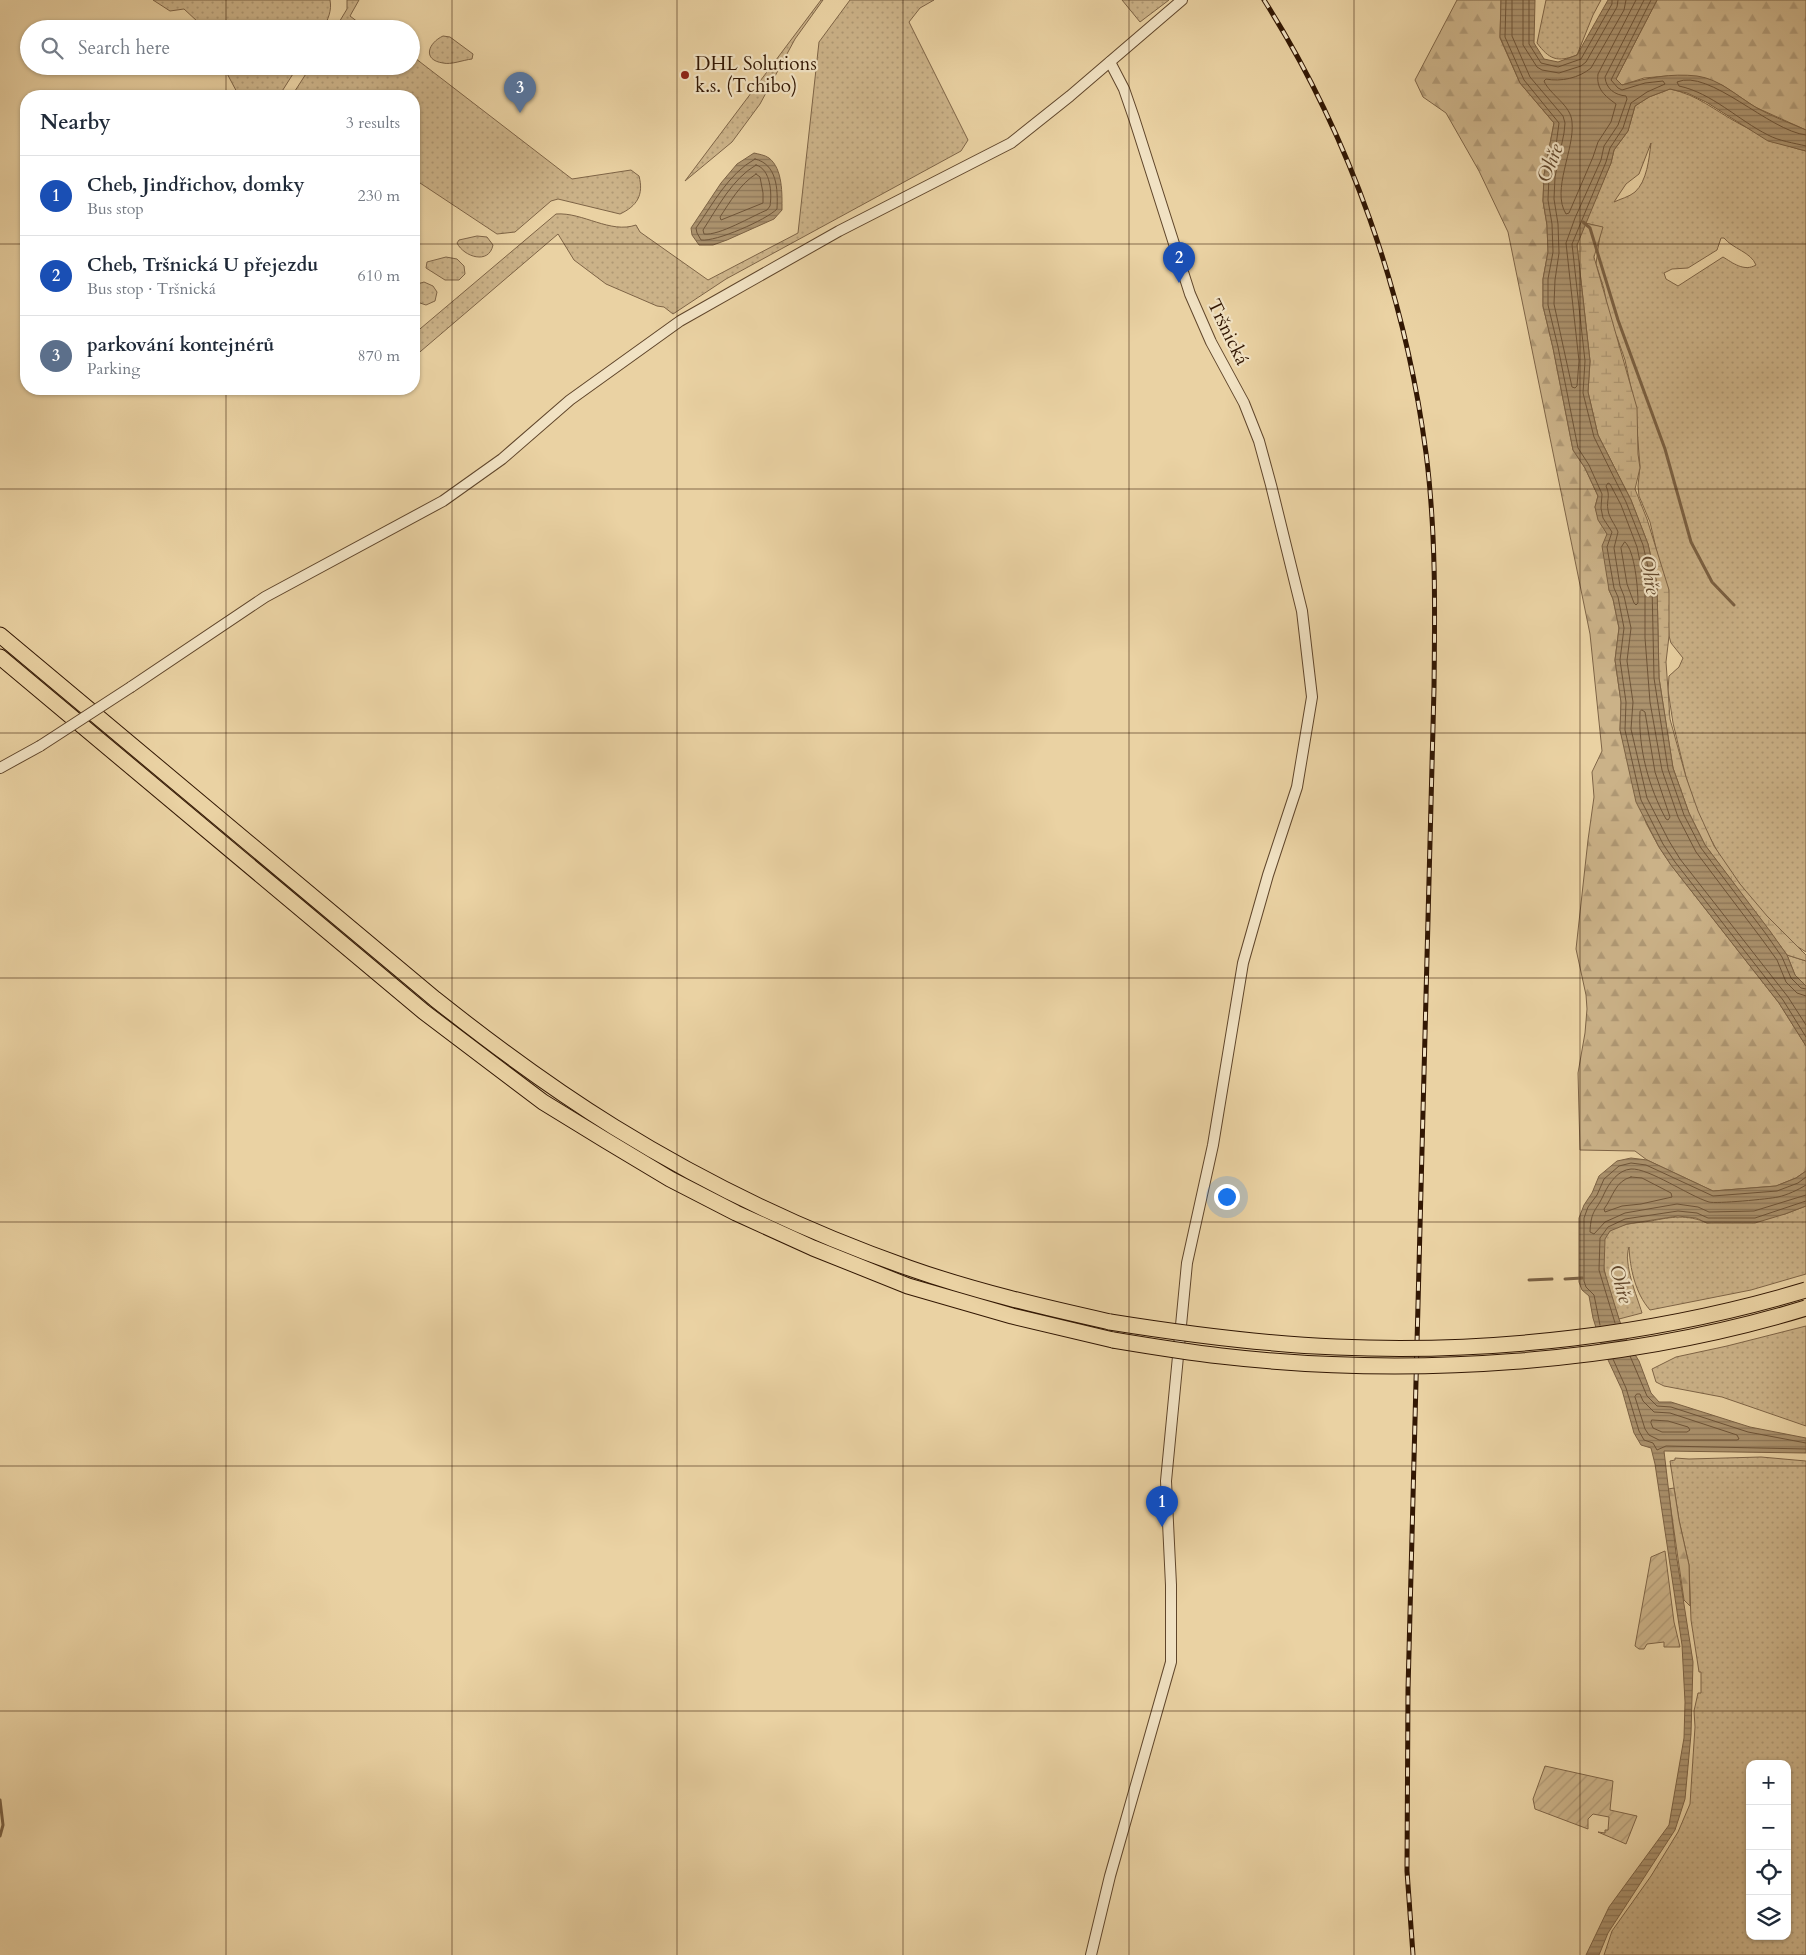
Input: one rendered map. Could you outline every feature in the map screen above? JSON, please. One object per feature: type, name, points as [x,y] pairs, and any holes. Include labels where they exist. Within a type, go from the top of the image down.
[{"type":"highway","points":[[0,635],[449,1010],[552,1087],[678,1165],[820,1234],[909,1268],[960,1284],[1110,1322],[1224,1338],[1279,1344],[1336,1347],[1450,1347],[1523,1342],[1640,1328],[1806,1290]]},
{"type":"highway","points":[[0,657],[424,1012],[543,1102],[670,1179],[736,1213],[813,1248],[899,1283],[1012,1316],[1113,1340],[1222,1356],[1334,1365],[1449,1365],[1530,1359],[1645,1344],[1697,1335],[1806,1308]]},
{"type":"street","points":[[0,768],[40,746],[265,597],[443,500],[502,459],[570,400],[680,320],[839,231],[1001,148],[1022,134],[1182,0]]},
{"type":"street","name":"Tršnická","points":[[1091,1955],[1110,1876],[1171,1662],[1171,1586],[1166,1481],[1187,1263],[1213,1145],[1243,963],[1268,875],[1297,787],[1312,697],[1304,621],[1284,533],[1259,441],[1244,403],[1211,342],[1190,294],[1124,89],[1110,62]]},
{"type":"green space","points":[[153,0],[330,0],[330,11],[327,20],[196,20],[184,9],[170,11]]},
{"type":"green space","points":[[347,0],[359,0],[350,16],[355,20],[340,20],[347,9]]},
{"type":"green space","points":[[821,0],[823,0],[795,39],[760,104],[732,142],[685,181]]},
{"type":"green space","points":[[850,0],[934,0],[920,8],[909,22],[968,140],[961,151],[726,279],[673,314],[664,307],[657,306],[606,284],[574,260],[558,234],[420,352],[420,329],[556,214],[576,216],[616,227],[636,225],[640,232],[708,280],[798,233],[819,42]]},
{"type":"green space","points":[[1122,0],[1169,0],[1140,22]]},
{"type":"green space","points":[[1457,0],[1501,0],[1500,38],[1520,83],[1554,123],[1544,175],[1543,201],[1547,225],[1548,252],[1543,279],[1543,306],[1573,450],[1585,468],[1598,496],[1595,507],[1599,520],[1607,534],[1609,590],[1613,599],[1619,628],[1615,660],[1621,702],[1620,730],[1646,823],[1671,865],[1779,1003],[1806,1046],[1806,1171],[1796,1178],[1776,1186],[1713,1191],[1647,1160],[1635,1151],[1580,1150],[1578,1073],[1587,1009],[1586,995],[1576,949],[1594,797],[1592,772],[1602,751],[1590,634],[1508,232],[1479,171],[1446,113],[1423,97],[1415,80]]},
{"type":"green space","points":[[1546,0],[1601,0],[1577,55],[1564,59],[1554,58],[1546,53],[1537,43]]},
{"type":"green space","points":[[1657,0],[1806,0],[1806,130],[1755,107],[1722,85],[1667,76],[1644,78],[1622,85],[1616,79]]},
{"type":"green space","points":[[443,36],[450,37],[473,54],[472,59],[446,63],[432,59],[429,51],[434,43]]},
{"type":"green space","points":[[420,62],[572,179],[631,170],[639,176],[640,194],[631,207],[620,214],[558,199],[551,201],[515,232],[497,234],[420,183],[420,90],[296,90],[305,75],[420,75]]},
{"type":"green space","points":[[228,75],[292,75],[283,90],[236,90]]},
{"type":"green space","points":[[1670,89],[1689,95],[1754,131],[1781,143],[1806,151],[1806,952],[1779,935],[1723,862],[1697,813],[1673,723],[1668,690],[1669,676],[1679,667],[1683,658],[1671,643],[1669,636],[1667,596],[1650,522],[1639,496],[1640,466],[1635,406],[1625,360],[1617,337],[1611,328],[1604,289],[1596,264],[1601,227],[1585,223],[1611,163],[1614,150],[1628,131],[1635,106],[1649,97]],"holes":[[[1651,143],[1647,169],[1639,187],[1633,194],[1614,202],[1626,184],[1639,174]],[[1721,238],[1724,238],[1750,257],[1756,265],[1747,268],[1723,257],[1678,286],[1666,279],[1664,273],[1672,269],[1688,268],[1717,250]]]},
{"type":"green space","points":[[1585,223],[1603,227],[1594,257],[1637,408],[1640,468],[1635,489],[1647,519],[1669,590],[1669,636],[1666,662],[1670,719],[1686,777],[1698,811],[1714,846],[1740,884],[1767,916],[1806,955],[1806,961],[1787,955],[1705,845],[1689,813],[1673,768],[1659,678],[1657,584],[1648,544],[1631,500],[1598,435],[1588,392],[1590,361],[1577,245]]},
{"type":"green space","points":[[477,236],[487,237],[493,245],[491,251],[482,257],[470,255],[460,248],[457,243],[459,240]]},
{"type":"green space","points":[[446,257],[457,259],[464,266],[465,274],[459,280],[445,280],[426,268],[427,262]]},
{"type":"green space","points":[[424,282],[433,286],[437,292],[435,301],[426,305],[420,303],[420,283]]},
{"type":"green space","points":[[1787,955],[1806,961],[1806,986],[1795,975]]},
{"type":"green space","points":[[1806,1206],[1806,1274],[1751,1290],[1650,1310],[1634,1280],[1629,1247],[1629,1271],[1642,1313],[1619,1319],[1605,1274],[1603,1261],[1605,1238],[1614,1228],[1679,1217],[1693,1218],[1707,1223],[1785,1214]]},
{"type":"green space","points":[[1806,1326],[1806,1426],[1722,1397],[1664,1386],[1656,1382],[1652,1369],[1676,1357]]},
{"type":"green space","points":[[1761,1457],[1806,1461],[1806,1955],[1604,1955],[1612,1931],[1651,1876],[1678,1832],[1690,1804],[1695,1727],[1694,1711],[1698,1693],[1701,1693],[1701,1672],[1699,1672],[1691,1620],[1689,1565],[1679,1520],[1670,1461],[1675,1460],[1675,1458]]},
{"type":"green space","points":[[1674,1488],[1689,1565],[1690,1606],[1684,1600],[1668,1489]]},
{"type":"green space","points":[[1665,1551],[1674,1622],[1680,1647],[1664,1647],[1664,1642],[1647,1644],[1644,1649],[1639,1649],[1635,1646],[1651,1557]]},
{"type":"green space","points":[[1545,1766],[1613,1781],[1610,1810],[1637,1816],[1626,1844],[1598,1832],[1605,1833],[1605,1830],[1608,1830],[1609,1817],[1593,1814],[1588,1819],[1588,1829],[1535,1809],[1533,1799]]},
{"type":"water","name":"Ohře","points":[[1501,0],[1535,0],[1534,43],[1544,59],[1558,62],[1577,55],[1608,0],[1657,0],[1616,79],[1622,85],[1649,78],[1697,76],[1713,81],[1763,111],[1806,130],[1806,151],[1768,141],[1706,102],[1687,93],[1670,89],[1649,97],[1635,106],[1628,131],[1614,150],[1611,163],[1577,245],[1590,361],[1588,392],[1598,435],[1631,500],[1648,544],[1657,584],[1659,678],[1673,768],[1689,813],[1705,845],[1770,931],[1787,955],[1795,975],[1806,986],[1806,1046],[1779,1003],[1671,865],[1659,847],[1636,802],[1620,730],[1621,702],[1615,660],[1619,628],[1613,599],[1609,590],[1602,546],[1607,534],[1598,520],[1595,507],[1598,496],[1585,468],[1573,450],[1543,306],[1543,279],[1548,252],[1547,225],[1543,201],[1544,175],[1554,123],[1520,83],[1500,37]]},
{"type":"water","points":[[754,153],[769,158],[777,169],[781,182],[782,210],[774,219],[727,240],[713,245],[699,245],[692,235],[691,228],[721,183],[737,164]]},
{"type":"water","points":[[1631,1158],[1647,1160],[1713,1191],[1776,1186],[1796,1178],[1806,1171],[1806,1206],[1785,1214],[1755,1223],[1707,1223],[1696,1218],[1678,1216],[1627,1224],[1610,1231],[1605,1239],[1604,1270],[1628,1343],[1639,1361],[1651,1393],[1659,1402],[1671,1402],[1750,1427],[1806,1438],[1806,1453],[1664,1451],[1676,1553],[1693,1662],[1691,1734],[1685,1799],[1675,1830],[1608,1933],[1599,1955],[1586,1955],[1609,1907],[1669,1825],[1684,1738],[1685,1702],[1682,1645],[1655,1464],[1651,1448],[1641,1445],[1634,1433],[1622,1390],[1602,1347],[1593,1318],[1589,1296],[1582,1290],[1579,1282],[1579,1218],[1584,1205],[1592,1193],[1599,1176],[1617,1161]]},
{"type":"waterway","points":[[1583,222],[1590,228],[1618,320],[1665,449],[1691,542],[1712,582],[1734,605]]},
{"type":"waterway","points":[[1565,1279],[1582,1278]]},
{"type":"waterway","points":[[1529,1280],[1552,1279]]},
{"type":"waterway","points":[[0,1800],[3,1825],[0,1836]]},
{"type":"railway","points":[[1264,0],[1295,52],[1323,106],[1348,161],[1369,218],[1404,334],[1417,393],[1432,512],[1435,599],[1434,688],[1408,1690],[1407,1871],[1413,1955]]},
{"type":"place","name":"DHL Solutions k.s. (Tchibo)","points":[[685,75]]},
{"type":"place","name":"parkování kontejnérů","points":[[520,113]]},
{"type":"place","name":"Cheb, Tršnická U přejezdu","points":[[1179,283]]},
{"type":"place","name":"Cheb, Jindřichov, domky","points":[[1162,1527]]}]
